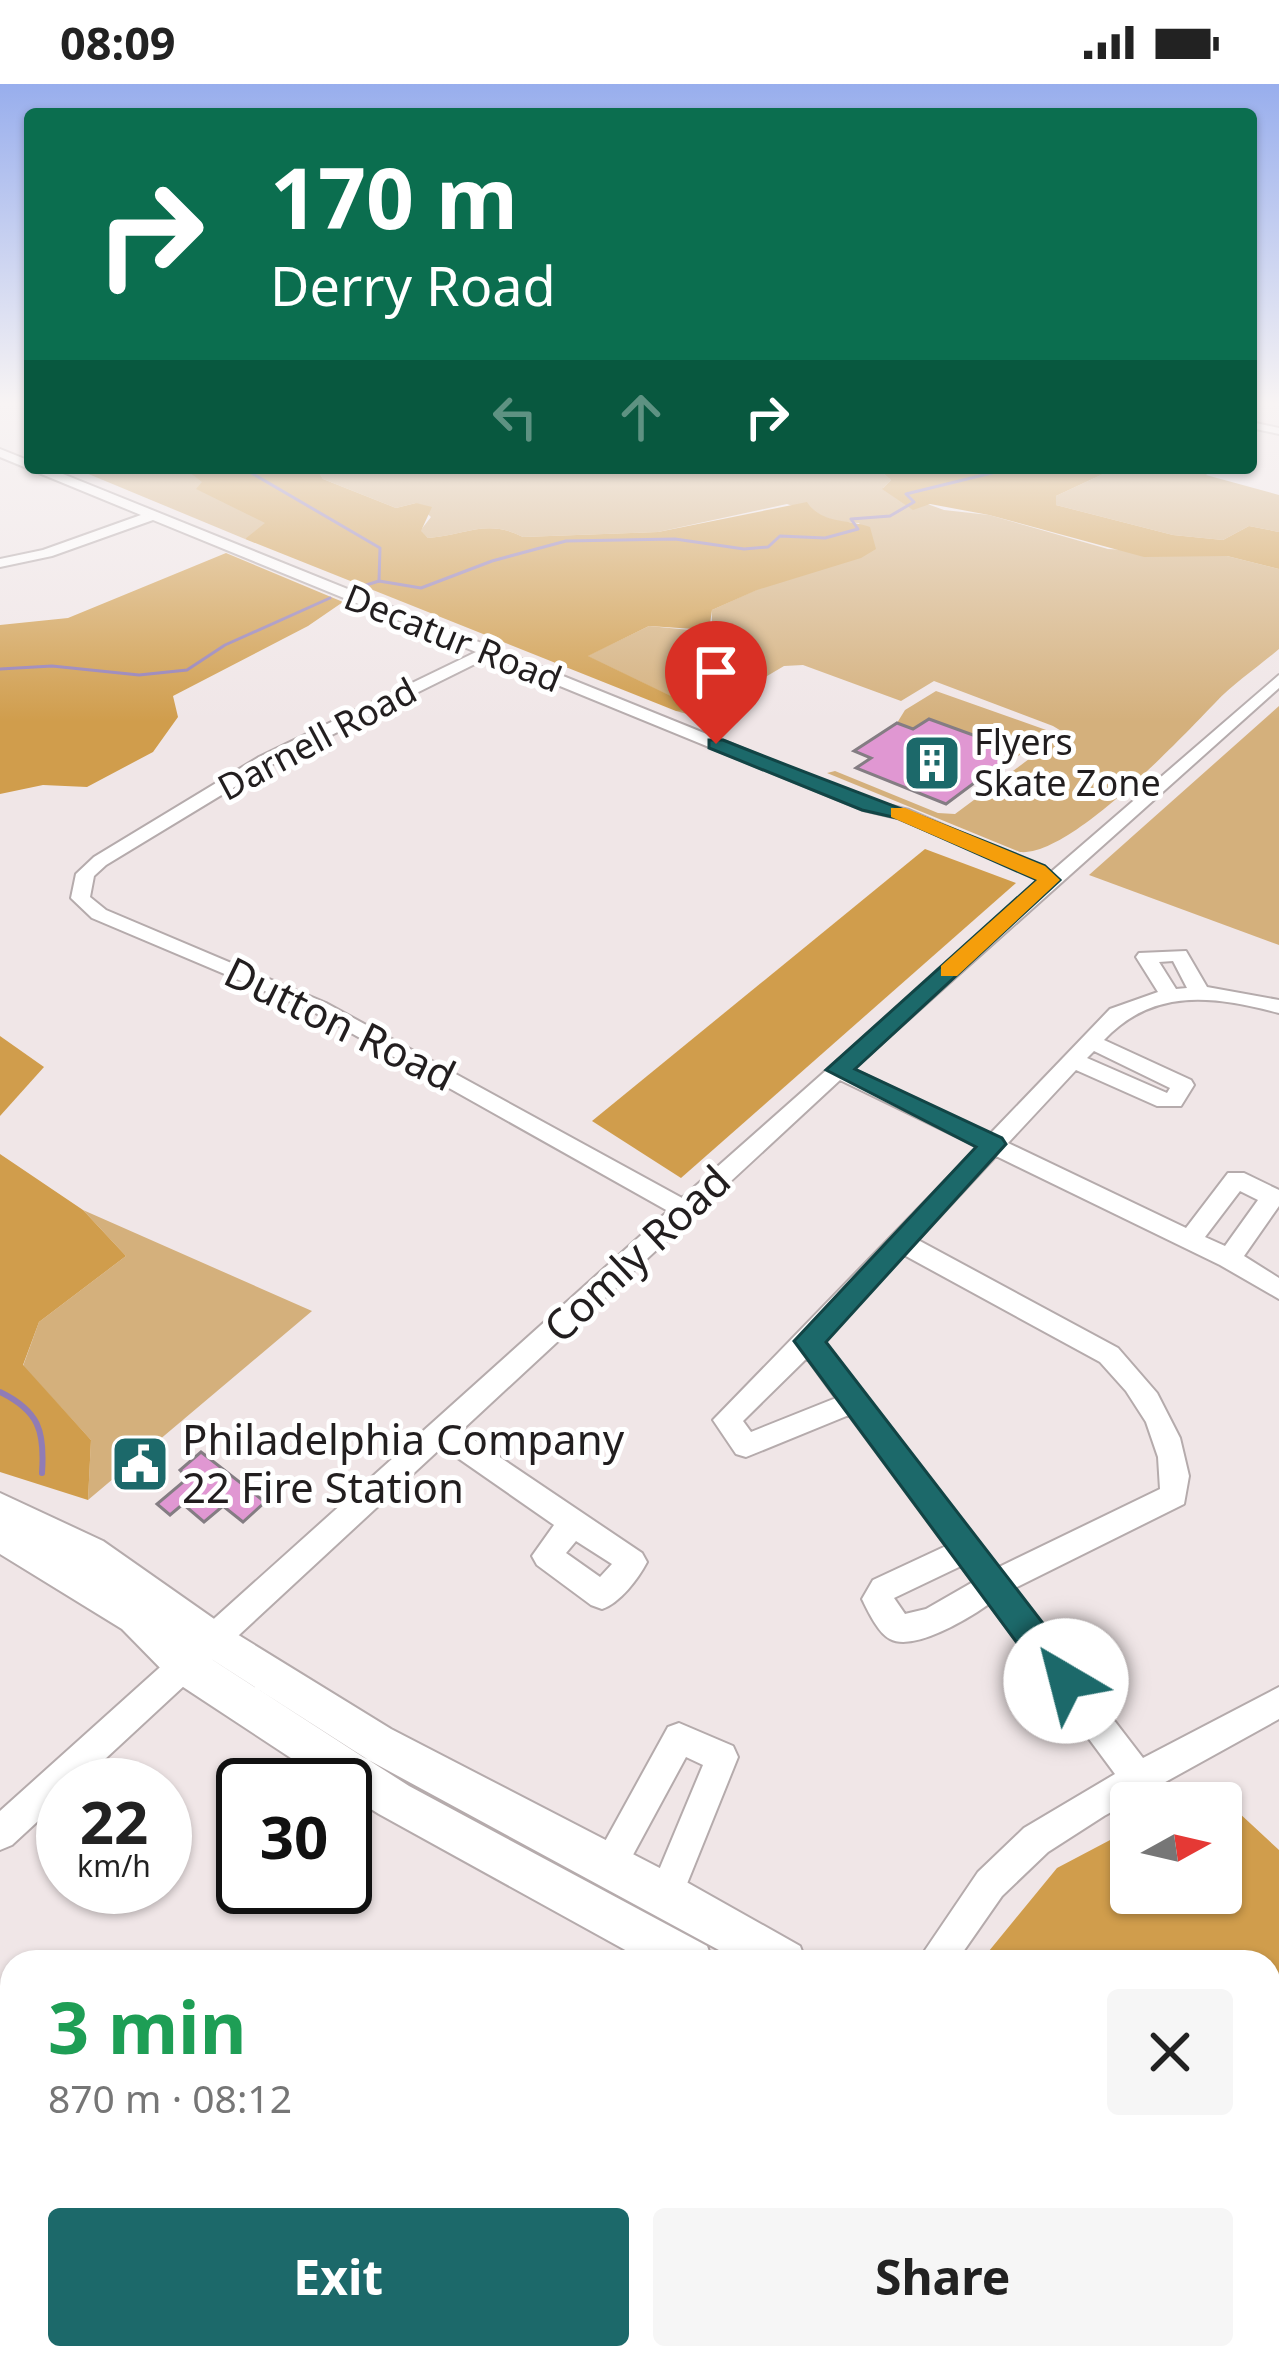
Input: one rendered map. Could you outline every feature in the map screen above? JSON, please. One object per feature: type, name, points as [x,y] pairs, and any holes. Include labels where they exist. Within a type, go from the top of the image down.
[{"type":"main road","points":[[0,1508],[91,1552],[199,1653],[394,1800],[669,1950]]},
{"type":"main road","points":[[0,1536],[199,1653],[666,1894],[763,1950]]},
{"type":"street","name":"Decatur Road","points":[[138,509],[869,806],[937,841],[1026,877],[1050,880]]},
{"type":"street","points":[[0,563],[40,555],[153,515]]},
{"type":"street","name":"Darnell Road","points":[[149,831],[265,761],[487,652]]},
{"type":"street","name":"Comly Road","points":[[0,1833],[838,1070],[1279,680]]},
{"type":"street","points":[[1251,707],[1270,712]]},
{"type":"street","name":"Dutton Road","points":[[149,831],[85,874],[80,898],[87,906],[319,1007],[685,1210]]},
{"type":"street","points":[[1171,996],[1146,957],[1179,955],[1200,993]]},
{"type":"street","points":[[856,1401],[746,1446],[727,1420],[808,1341],[1117,1014],[1171,996],[1200,993],[1279,1007]]},
{"type":"street","points":[[838,1070],[1229,1259],[1279,1290]]},
{"type":"street","points":[[1190,1240],[1236,1179],[1273,1197],[1229,1259]]},
{"type":"street","points":[[901,1242],[1108,1355],[1131,1376],[1152,1407],[1177,1476],[1174,1496],[912,1629],[897,1628],[877,1599],[884,1589],[966,1550]]},
{"type":"street","points":[[808,1341],[1139,1779]]},
{"type":"street","points":[[442,1433],[573,1522]]},
{"type":"street","points":[[943,1950],[990,1884],[1036,1840],[1277,1705]]},
{"type":"street","points":[[609,1865],[679,1738],[722,1757],[666,1894]]},
{"type":"shaded area","points":[[172,509],[257,509],[278,525],[245,539]]},
{"type":"shaded area","points":[[236,509],[431,509],[421,531],[428,538],[487,528],[523,537],[658,532],[774,509],[813,509],[870,527],[876,549],[712,610],[709,630],[649,626],[588,656],[700,710],[676,711],[245,539],[265,523]]},
{"type":"shaded area","points":[[422,509],[765,509],[658,532],[523,537],[487,528],[428,538],[420,531],[431,517]]},
{"type":"shaded area","points":[[801,509],[940,509],[989,515],[1108,549],[1227,556],[1279,569],[1279,649],[1094,817],[1041,849],[1020,852],[827,773],[835,771],[938,813],[955,814],[1060,736],[1063,732],[1053,726],[934,681],[901,701],[803,665],[784,666],[711,709],[718,715],[709,720],[676,711],[697,709],[587,656],[649,626],[690,630],[712,623],[712,610],[756,590],[860,523],[839,522]]},
{"type":"shaded area","points":[[955,509],[1070,509],[1173,535],[1223,540],[1249,526],[1279,532],[1279,569],[1227,556],[1144,557]]},
{"type":"shaded area","points":[[1070,509],[1279,509],[1279,532],[1249,526],[1223,540],[1173,535]]},
{"type":"shaded area","points":[[226,553],[343,602],[308,626],[173,696],[178,717],[153,752],[87,787],[43,785],[0,794],[0,625],[68,618]]},
{"type":"shaded area","points":[[936,691],[1049,732],[1013,760],[1008,758],[1016,751],[929,719],[913,729],[897,723],[905,710]]},
{"type":"shaded area","points":[[1279,706],[1279,945],[1089,875]]},
{"type":"shaded area","points":[[925,849],[1016,883],[681,1178],[592,1121]]},
{"type":"shaded area","points":[[0,1036],[44,1067],[0,1116]]},
{"type":"shaded area","points":[[0,1154],[83,1210],[126,1256],[39,1322],[23,1365],[91,1440],[88,1500],[0,1472]]},
{"type":"shaded area","points":[[83,1210],[312,1311],[88,1500],[91,1440],[23,1366],[39,1322],[126,1256]]},
{"type":"shaded area","points":[[1242,1816],[1279,1850],[1279,1950],[990,1950],[1057,1868],[1110,1840],[1110,1914],[1242,1914]]},
{"type":"building","name":"Flyers Skate Zone","points":[[929,719],[1017,751],[946,804],[856,768],[871,758],[854,751],[897,723],[913,729]]},
{"type":"building","points":[[201,1452],[265,1502],[243,1522],[223,1506],[204,1522],[183,1504],[170,1515],[157,1504],[188,1478],[180,1470]]},
{"type":"waterway","points":[[313,509],[380,548],[379,581]]},
{"type":"waterway","points":[[379,581],[421,588],[492,561],[566,541],[675,539],[744,549],[768,547],[780,536],[825,538],[858,529],[851,519],[890,516],[903,509]]},
{"type":"waterway","points":[[360,587],[379,581]]},
{"type":"waterway","points":[[0,669],[52,666],[139,675],[187,670],[225,645],[330,598]]},
{"type":"waterway","points":[[0,1392],[23,1407],[37,1424],[42,1473]]},
{"type":"slow traffic","points":[[898,813],[1038,870],[1050,880],[949,971]]},
{"type":"place","name":"Flyers Skate Zone","points":[[932,763]]},
{"type":"place","name":"Philadelphia Company 22 Fire Station","points":[[140,1464]]},
{"type":"route","points":[[716,744],[869,806],[903,814],[1038,870],[1050,880],[838,1070],[993,1144],[808,1341],[1066,1681]]}]
